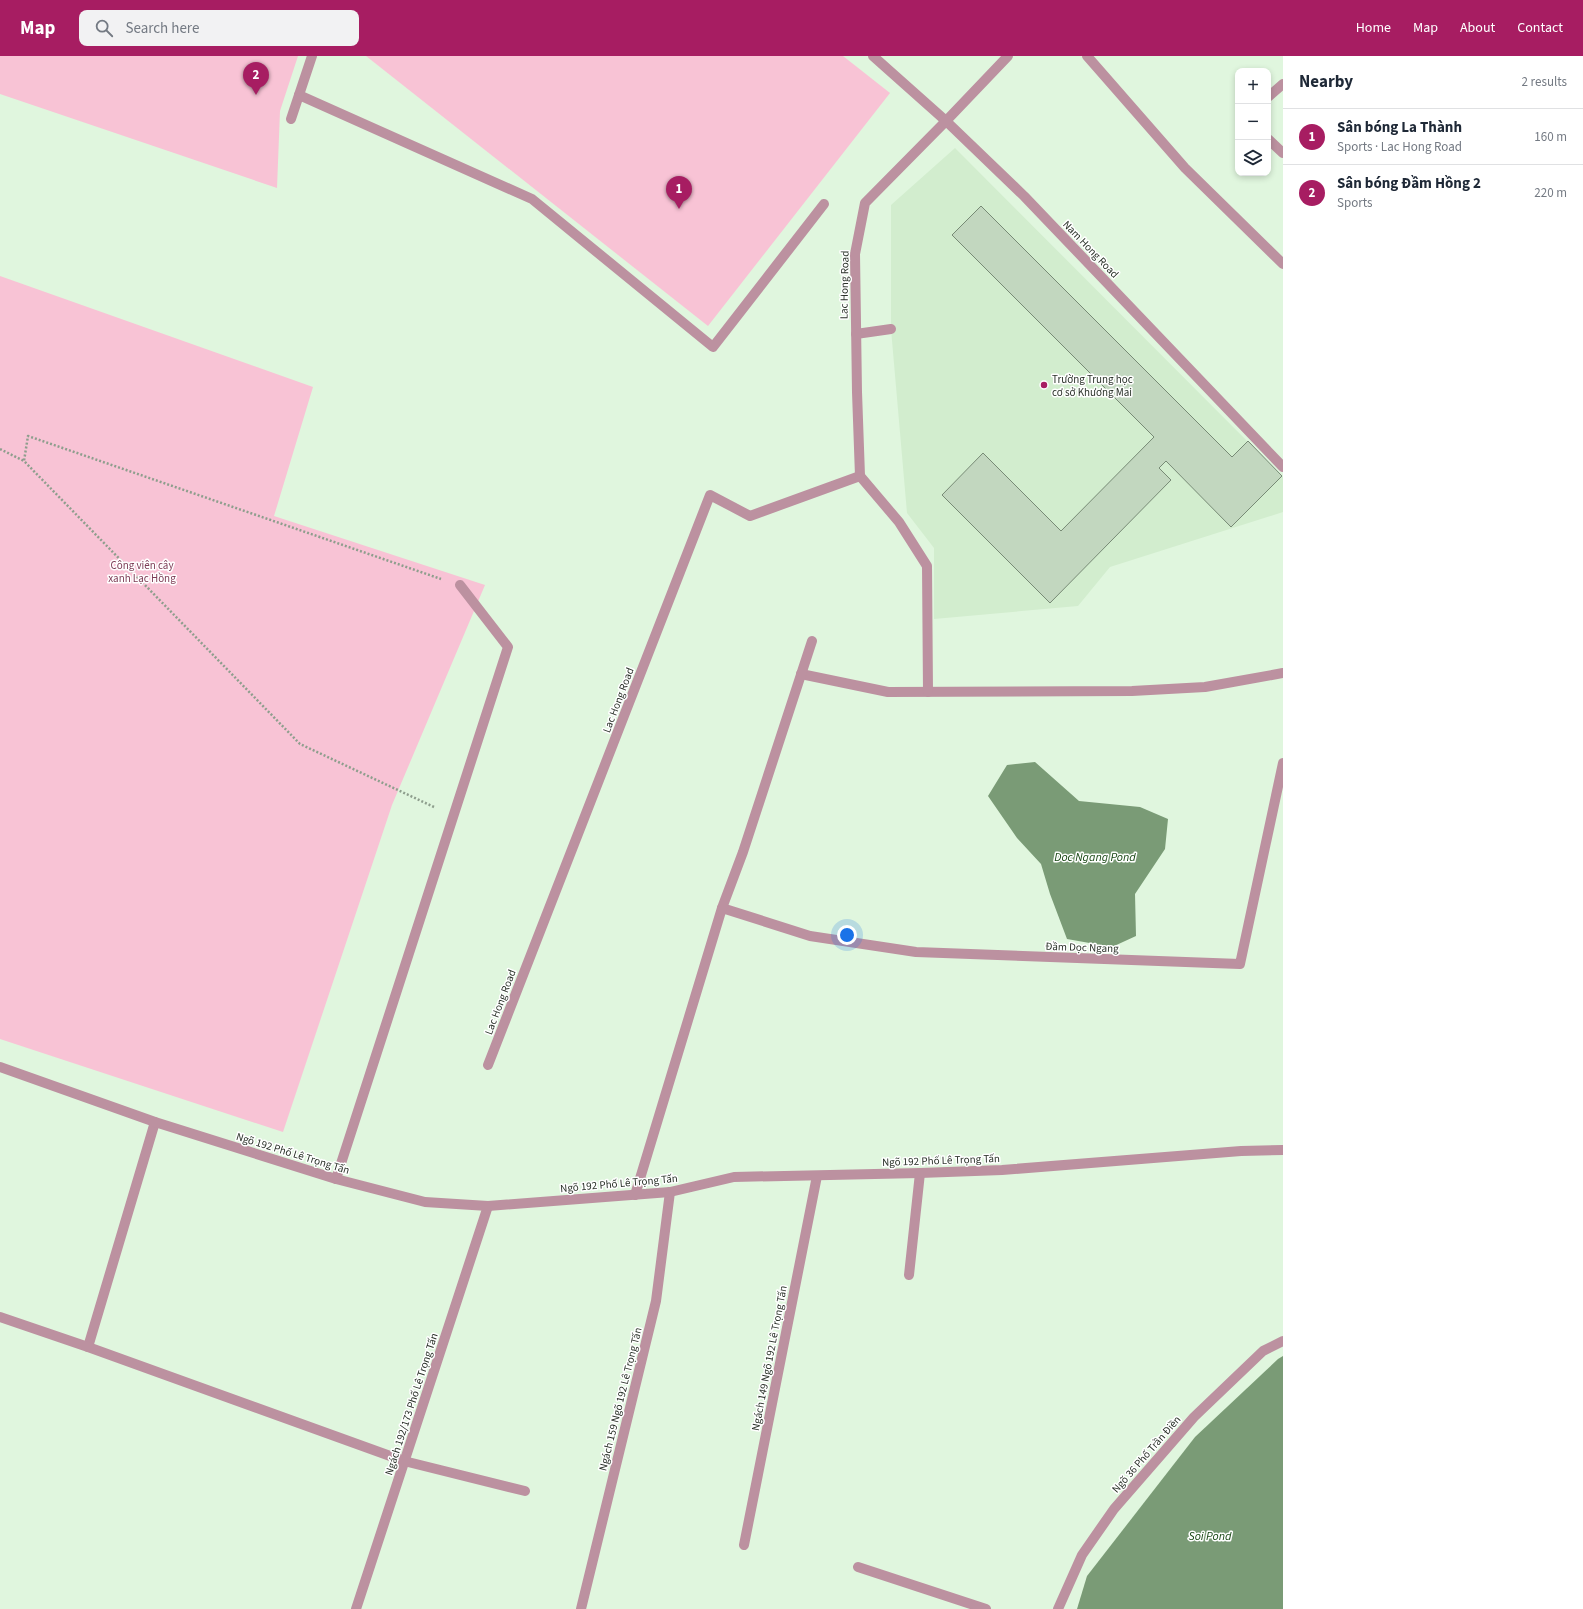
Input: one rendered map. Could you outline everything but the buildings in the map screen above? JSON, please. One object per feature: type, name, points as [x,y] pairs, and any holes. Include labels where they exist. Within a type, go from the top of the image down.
[{"type":"street","points":[[291,119],[312,56]]},
{"type":"street","name":"Nam Hong Road","points":[[873,56],[946,122],[1024,196],[1283,468]]},
{"type":"street","name":"Lac Hong Road","points":[[488,1065],[710,495],[750,516],[860,476],[855,254],[865,203],[946,122],[1008,56]]},
{"type":"street","points":[[1087,56],[1185,168],[1283,264]]},
{"type":"street","points":[[1271,94],[1283,84]]},
{"type":"street","points":[[299,95],[532,199],[712,347],[824,204]]},
{"type":"street","points":[[1269,140],[1283,153]]},
{"type":"street","points":[[856,334],[891,329]]},
{"type":"street","points":[[860,476],[899,522],[927,566],[928,692]]},
{"type":"street","points":[[336,1179],[508,647],[460,585]]},
{"type":"street","points":[[635,1195],[722,908],[743,852],[812,641]]},
{"type":"street","points":[[801,674],[888,692],[928,692],[1132,691],[1205,687],[1283,673]]},
{"type":"street","name":"Đầm Dọc Ngang","points":[[722,908],[810,936],[916,952],[1240,964],[1283,763]]},
{"type":"street","name":"Ngõ 192 Phố Lê Trọng Tấn","points":[[0,1067],[155,1122],[336,1179],[425,1202],[488,1206],[670,1192],[734,1177],[1002,1170],[1283,1150]]},
{"type":"street","points":[[88,1347],[155,1122]]},
{"type":"street","points":[[909,1275],[920,1173]]},
{"type":"street","name":"Ngách 149 Ngõ 192 Lê Trọng Tấn","points":[[744,1545],[817,1176]]},
{"type":"street","name":"Ngách 159 Ngõ 192 Lê Trọng Tấn","points":[[581,1609],[656,1301],[670,1192]]},
{"type":"street","name":"Ngách 192/173 Phố Lê Trọng Tấn","points":[[356,1609],[488,1206]]},
{"type":"street","points":[[0,1317],[88,1347],[404,1461],[525,1491]]},
{"type":"street","name":"Ngõ 36 Phố Trần Điền","points":[[1058,1609],[1082,1555],[1114,1509],[1194,1417],[1263,1351],[1283,1341]]},
{"type":"street","points":[[858,1567],[986,1609]]},
{"type":"path","points":[[24,461],[28,436],[460,585]]},
{"type":"path","points":[[0,449],[24,461],[300,744],[453,816]]},
{"type":"shaded area","name":"Trường Trung học cơ sở Khương Mai","points":[[955,148],[1283,477],[1283,512],[1110,567],[1078,606],[934,619],[934,548],[907,513],[891,329],[891,205]]},
{"type":"green space","points":[[0,56],[298,56],[280,111],[277,188],[0,94]]},
{"type":"green space","points":[[366,56],[843,56],[890,93],[708,326]]},
{"type":"green space","name":"Công viên cây xanh Lạc Hồng","points":[[0,276],[313,387],[274,516],[485,585],[392,805],[283,1132],[0,1039]]},
{"type":"water","name":"Doc Ngang Pond","points":[[1035,762],[1079,801],[1140,807],[1168,819],[1165,849],[1135,894],[1136,936],[1112,947],[1067,939],[1050,894],[1041,864],[1017,838],[988,796],[1007,765]]},
{"type":"water","name":"Soi Pond","points":[[1283,1356],[1283,1609],[1077,1609],[1087,1576],[1195,1437]]},
{"type":"place","name":"Sân bóng Đầm Hồng 2","points":[[256,95]]},
{"type":"place","name":"Sân bóng La Thành","points":[[679,209]]},
{"type":"place","name":"Trường Trung học cơ sở Khương Mai","points":[[1044,385]]}]
